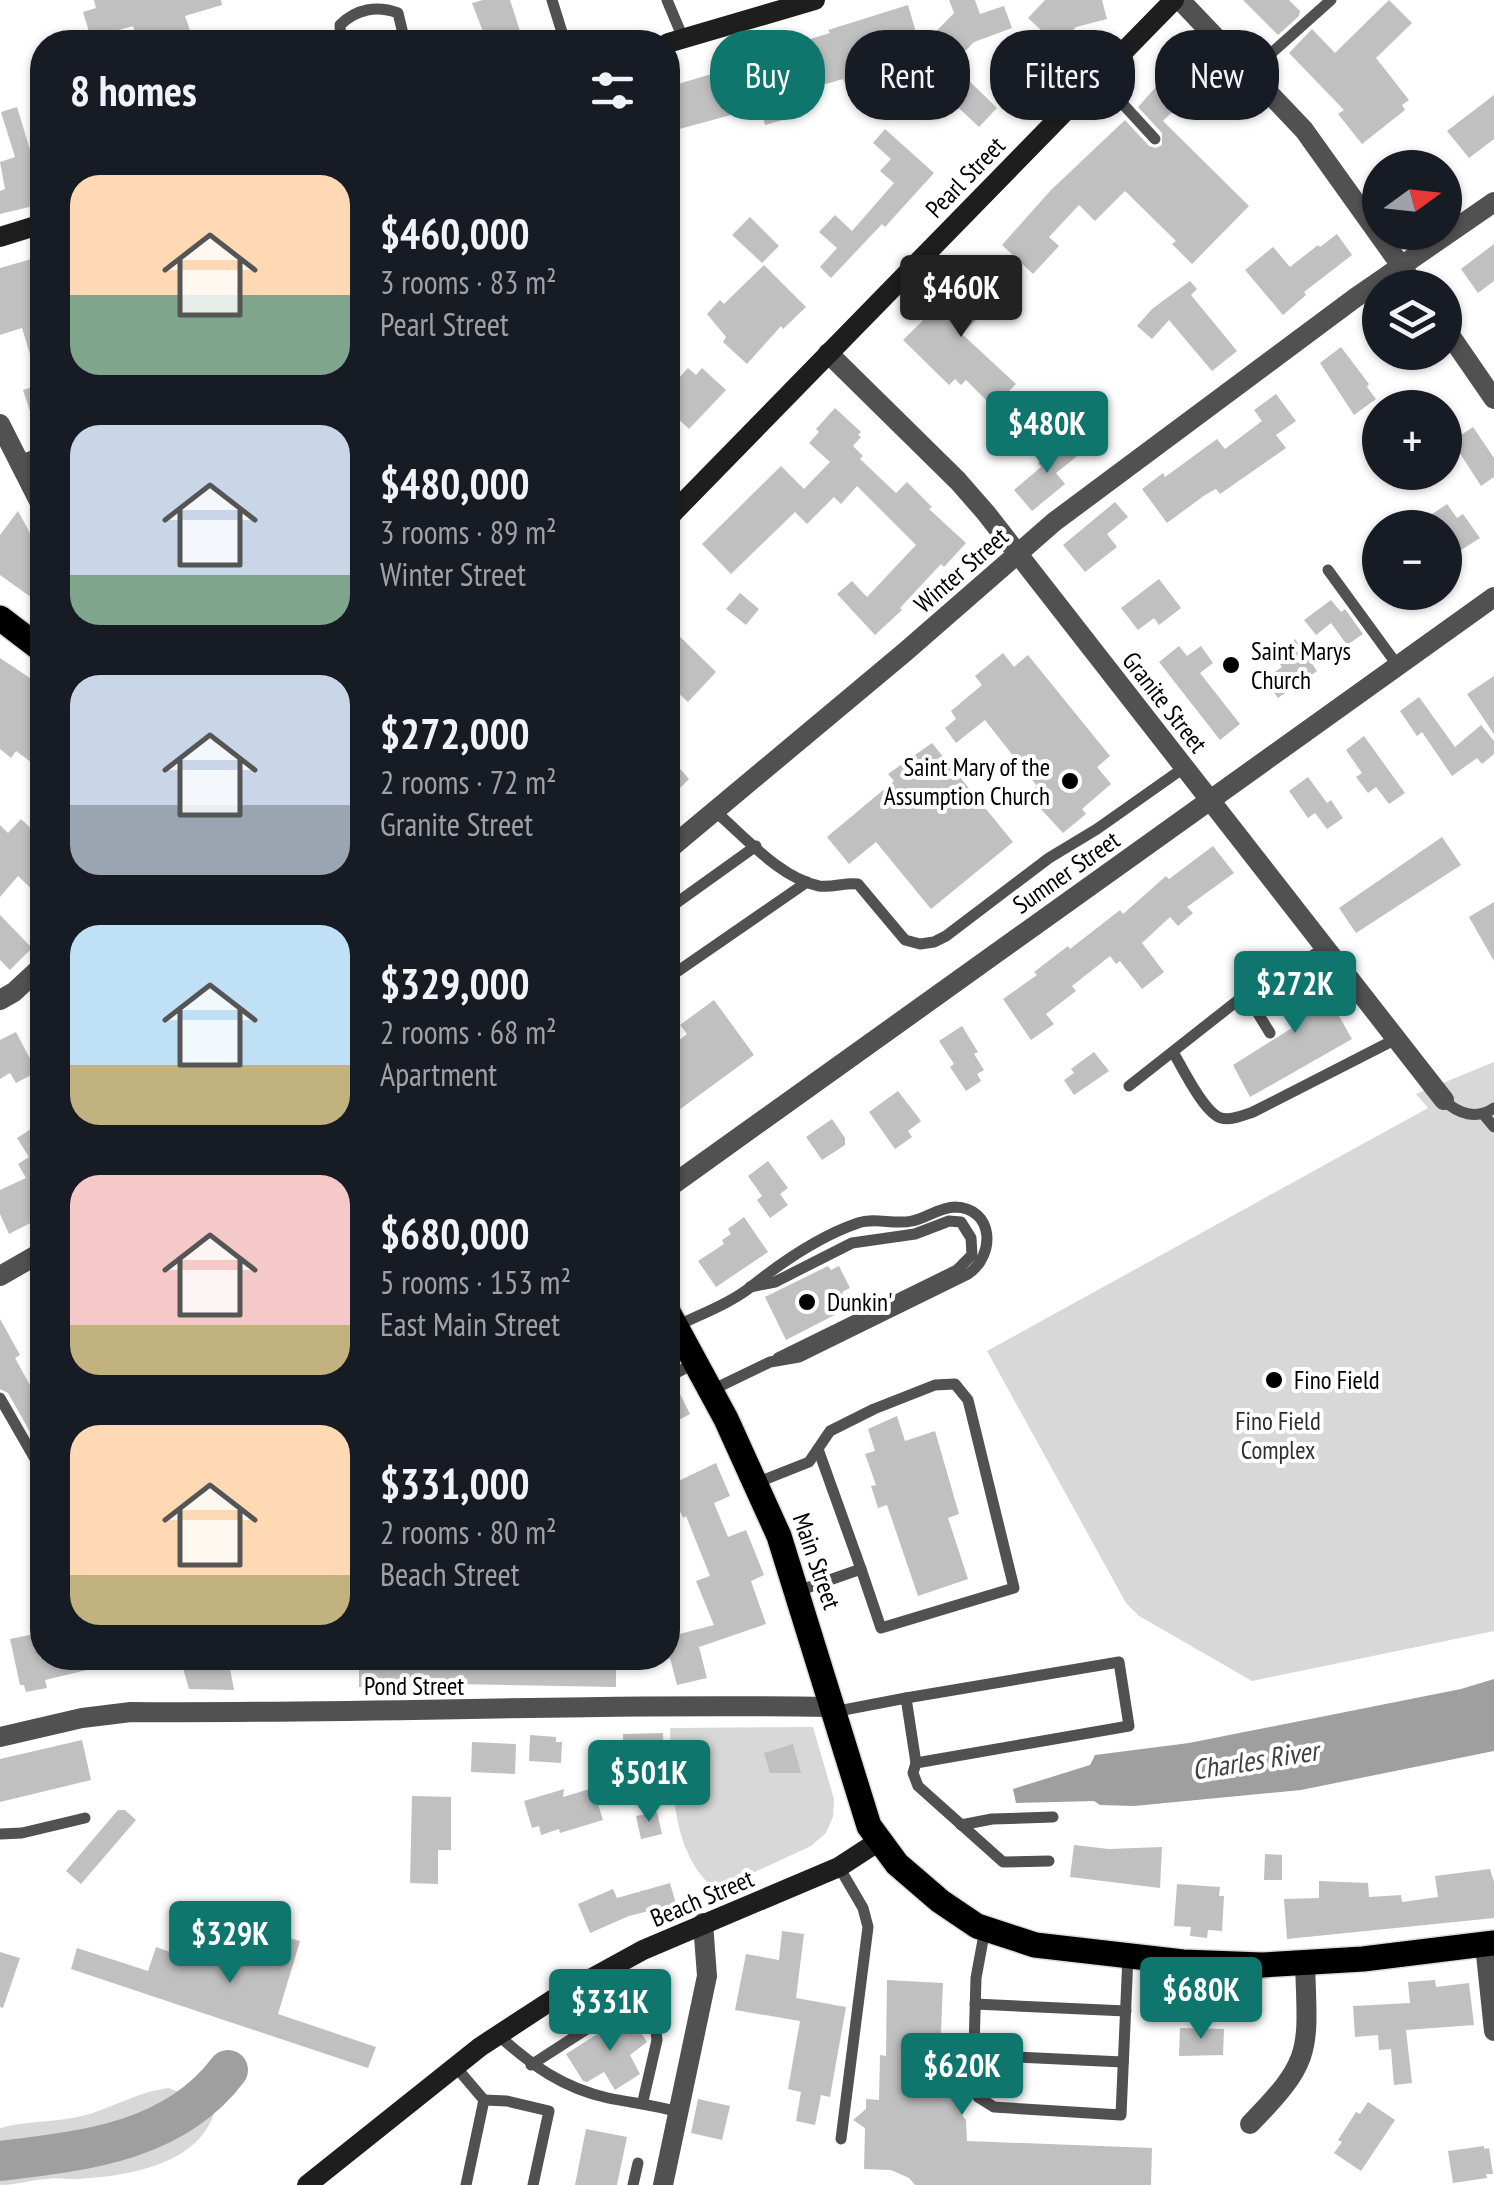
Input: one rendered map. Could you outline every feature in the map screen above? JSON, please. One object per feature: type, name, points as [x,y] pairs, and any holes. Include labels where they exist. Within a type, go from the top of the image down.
[{"type":"main road","points":[[680,40],[815,0]]},
{"type":"main road","name":"Pearl Street","points":[[1135,41],[1177,0]]},
{"type":"main road","name":"Pearl Street","points":[[680,506],[1056,120]]},
{"type":"main road","points":[[0,237],[30,228]]},
{"type":"main road","points":[[0,618],[30,641]]},
{"type":"main road","name":"Main Street","points":[[680,1333],[756,1483],[798,1591],[861,1806],[879,1841],[924,1888],[985,1930],[1035,1945],[1128,1956],[1217,1964],[1305,1964],[1490,1944]]},
{"type":"main road","name":"Beach Street","points":[[307,2185],[498,2035],[589,1978],[704,1923],[839,1867],[879,1841]]},
{"type":"street","points":[[1177,0],[1207,30]]},
{"type":"street","points":[[1279,103],[1304,130],[1405,270]]},
{"type":"street","name":"Winter Street","points":[[680,840],[1054,522],[1494,202]]},
{"type":"street","name":"Granite Street","points":[[828,353],[958,481],[1018,553],[1444,1100]]},
{"type":"street","points":[[1462,353],[1494,400]]},
{"type":"street","points":[[0,424],[30,482]]},
{"type":"street","points":[[21,464],[30,461]]},
{"type":"street","name":"Sumner Street","points":[[680,1179],[1398,666],[1492,603]]},
{"type":"street","points":[[0,1000],[30,977]]},
{"type":"street","points":[[0,1276],[30,1259]]},
{"type":"street","name":"Pond Street","points":[[0,1737],[82,1718],[131,1712],[458,1711],[683,1704],[832,1709]]},
{"type":"street","points":[[663,2185],[707,1976],[704,1923]]},
{"type":"street","points":[[1490,1944],[1494,2030]]},
{"type":"street","points":[[1250,2124],[1284,2089],[1302,2058],[1307,2038],[1305,1964]]},
{"type":"lane","points":[[552,0],[562,30]]},
{"type":"lane","points":[[667,0],[673,30]]},
{"type":"lane","points":[[1279,46],[1331,0]]},
{"type":"lane","points":[[340,30],[340,25],[351,14],[383,7],[398,13],[402,30]]},
{"type":"lane","points":[[1135,117],[1156,139]]},
{"type":"lane","points":[[1328,570],[1398,666]]},
{"type":"lane","points":[[716,812],[808,882],[826,887],[858,884],[905,940],[920,944],[946,936],[1050,858],[1184,767]]},
{"type":"lane","points":[[680,900],[756,846]]},
{"type":"lane","points":[[680,970],[808,882]]},
{"type":"lane","points":[[1129,1086],[1246,994],[1325,948]]},
{"type":"lane","points":[[1246,994],[1270,1033]]},
{"type":"lane","points":[[1172,1052],[1210,1110],[1220,1118],[1232,1118],[1253,1112],[1396,1039]]},
{"type":"lane","points":[[1444,1100],[1461,1112],[1489,1112],[1494,1127]]},
{"type":"lane","points":[[680,1316],[750,1287],[770,1270],[860,1222],[910,1222],[944,1208],[959,1207],[976,1215],[986,1230],[986,1256],[968,1274],[799,1357],[770,1362],[712,1390]]},
{"type":"lane","points":[[680,1371],[697,1362]]},
{"type":"lane","points":[[756,1483],[803,1465],[830,1431],[934,1385],[955,1384],[972,1411],[1014,1588],[881,1628],[818,1449]]},
{"type":"lane","points":[[0,1398],[30,1450]]},
{"type":"lane","points":[[798,1591],[861,1570]]},
{"type":"lane","points":[[832,1709],[1118,1662],[1129,1726],[916,1763]]},
{"type":"lane","points":[[906,1698],[916,1763],[913,1772],[918,1786],[1003,1862],[1048,1861]]},
{"type":"lane","points":[[962,1824],[1054,1817]]},
{"type":"lane","points":[[0,1834],[22,1834],[84,1818]]},
{"type":"lane","points":[[839,1867],[866,1914],[868,1927],[841,2140]]},
{"type":"lane","points":[[985,1930],[979,1950],[975,2004],[974,2091],[988,2106],[1121,2114],[1128,1956]]},
{"type":"lane","points":[[531,2065],[624,2005],[651,1995],[658,2040],[642,2102]]},
{"type":"lane","points":[[975,2004],[1126,2012]]},
{"type":"lane","points":[[498,2035],[552,2078],[612,2099],[678,2112]]},
{"type":"lane","points":[[974,2055],[1124,2062]]},
{"type":"lane","points":[[456,2066],[484,2100],[549,2111],[534,2185]]},
{"type":"lane","points":[[466,2185],[484,2100]]},
{"type":"lane","points":[[634,2185],[638,2162]]},
{"type":"green space","name":"Fino Field","points":[[1494,1062],[1494,1631],[1252,1681],[1139,1616],[1126,1603],[987,1351],[1428,1108],[1416,1094]]},
{"type":"green space","points":[[813,1727],[834,1799],[833,1817],[826,1833],[811,1846],[716,1890],[701,1875],[682,1837],[673,1793],[670,1728]]},
{"type":"green space","points":[[169,2088],[197,2099],[217,2100],[211,2121],[183,2152],[164,2162],[121,2174],[0,2185],[0,2128],[75,2118]]},
{"type":"water","points":[[1494,1679],[1494,1751],[1301,1790],[1134,1806],[1100,1805],[1094,1801],[1016,1803],[1013,1789],[1090,1765],[1095,1755],[1189,1743],[1461,1689]]},
{"type":"building","points":[[94,0],[221,0],[222,5],[185,16],[190,30],[134,30],[133,26],[89,30],[83,12],[96,8]]},
{"type":"building","points":[[510,0],[520,30],[482,30],[472,3]]},
{"type":"building","points":[[949,0],[975,0],[980,14],[1004,6],[1012,28],[990,30],[990,36],[970,46],[970,30],[937,30],[954,13]]},
{"type":"building","points":[[1045,0],[1102,0],[1107,19],[1073,30],[1041,30],[1028,18]]},
{"type":"building","points":[[1243,0],[1289,0],[1300,11],[1279,34],[1279,30],[1273,30]]},
{"type":"building","points":[[1389,0],[1412,23],[1376,58],[1409,100],[1402,105],[1405,110],[1362,144],[1338,114],[1344,110],[1289,53],[1312,29],[1335,53]]},
{"type":"building","points":[[908,5],[915,30],[845,30],[845,84],[843,79],[825,84],[825,35],[830,33],[828,30]]},
{"type":"building","points":[[710,74],[713,120],[680,129],[680,83]]},
{"type":"building","points":[[970,82],[990,101],[990,115],[979,127],[970,119]]},
{"type":"building","points":[[1155,88],[1155,120],[1164,120],[1249,206],[1192,264],[1172,244],[1176,241],[1125,191],[1095,221],[1079,205],[1049,237],[1059,246],[1033,274],[1002,245],[1051,190],[1125,120],[1149,146],[1162,145],[1162,133],[1138,107]]},
{"type":"building","points":[[1494,95],[1494,139],[1469,158],[1447,131]]},
{"type":"building","points":[[17,107],[30,150],[30,207],[0,214],[0,191],[5,189],[0,162],[15,157],[1,112]]},
{"type":"building","points":[[885,129],[934,173],[831,278],[820,267],[837,248],[819,232],[835,215],[852,231],[894,183],[880,171],[891,159],[873,143]]},
{"type":"building","points":[[750,217],[779,246],[762,263],[732,235]]},
{"type":"building","points":[[1337,234],[1352,255],[1304,292],[1306,295],[1283,315],[1245,270],[1273,247],[1290,267]]},
{"type":"building","points":[[1494,244],[1494,281],[1478,293],[1461,269]]},
{"type":"building","points":[[30,259],[30,354],[22,328],[0,335],[0,268]]},
{"type":"building","points":[[764,265],[806,307],[783,329],[781,326],[747,364],[723,342],[726,337],[707,314],[720,300],[724,304]]},
{"type":"building","points":[[975,269],[1001,295],[962,334],[1016,384],[993,407],[966,380],[961,385],[955,379],[949,385],[903,340]]},
{"type":"building","points":[[1190,281],[1197,289],[1191,295],[1237,351],[1212,371],[1169,320],[1152,339],[1137,326],[1152,309]]},
{"type":"building","points":[[1341,347],[1369,384],[1369,390],[1362,390],[1362,409],[1354,415],[1320,363]]},
{"type":"building","points":[[688,368],[696,375],[702,368],[726,390],[689,429],[680,420],[680,377]]},
{"type":"building","points":[[30,388],[30,411],[23,390]]},
{"type":"building","points":[[1276,394],[1296,421],[1276,435],[1286,448],[1220,494],[1216,489],[1205,495],[1167,523],[1142,489],[1217,439],[1225,449],[1262,421],[1254,410]]},
{"type":"building","points":[[1071,396],[1088,412],[1072,429],[1055,413]]},
{"type":"building","points":[[835,408],[861,432],[853,446],[863,456],[860,459],[896,493],[907,482],[966,543],[944,567],[941,564],[875,635],[837,594],[852,581],[867,597],[916,545],[857,486],[841,504],[834,497],[807,524],[795,512],[731,574],[702,544],[781,466],[804,489],[830,462],[809,443]]},
{"type":"building","points":[[1473,427],[1494,458],[1494,477],[1481,486],[1462,457],[1462,434]]},
{"type":"building","points":[[1069,438],[1081,453],[1056,473],[1065,484],[1032,511],[1014,490],[1041,467],[1038,463]]},
{"type":"building","points":[[1115,502],[1128,517],[1107,534],[1117,547],[1085,572],[1063,545]]},
{"type":"building","points":[[18,511],[30,533],[30,596],[0,575],[0,535]]},
{"type":"building","points":[[1463,514],[1480,538],[1462,549],[1462,515]]},
{"type":"building","points":[[1159,579],[1181,608],[1159,625],[1154,618],[1138,630],[1121,608]]},
{"type":"building","points":[[740,593],[759,609],[746,625],[726,609]]},
{"type":"building","points":[[1331,600],[1341,612],[1345,609],[1363,634],[1347,645],[1331,623],[1316,635],[1304,620]]},
{"type":"building","points":[[680,637],[716,672],[688,702],[680,694]]},
{"type":"building","points":[[1295,639],[1317,671],[1278,698],[1264,679],[1282,667],[1273,655]]},
{"type":"building","points":[[1179,646],[1187,656],[1201,646],[1213,663],[1200,673],[1240,724],[1220,740],[1159,662]]},
{"type":"building","points":[[1003,653],[1014,667],[1028,655],[1110,756],[1097,767],[1111,784],[1082,809],[1086,814],[1063,833],[1027,794],[1037,786],[985,720],[956,743],[945,728],[956,719],[951,711],[982,685],[975,676]]},
{"type":"building","points":[[0,658],[30,678],[30,761],[16,751],[11,758],[0,749]]},
{"type":"building","points":[[1494,676],[1494,734],[1467,694]]},
{"type":"building","points":[[1419,697],[1455,747],[1481,725],[1494,741],[1494,754],[1482,764],[1477,758],[1452,776],[1422,732],[1417,736],[1400,711]]},
{"type":"building","points":[[1364,736],[1405,793],[1389,804],[1376,787],[1368,793],[1356,777],[1362,773],[1346,750]]},
{"type":"building","points":[[932,743],[1013,842],[931,909],[876,842],[849,864],[827,837],[894,781],[888,774]]},
{"type":"building","points":[[680,769],[689,779],[680,788]]},
{"type":"building","points":[[1308,777],[1343,818],[1327,829],[1315,813],[1308,818],[1289,791]]},
{"type":"building","points":[[21,819],[30,828],[30,888],[18,876],[0,897],[0,825],[8,833]]},
{"type":"building","points":[[1442,837],[1461,865],[1356,933],[1339,908]]},
{"type":"building","points":[[1213,846],[1234,873],[1187,907],[1193,913],[1178,926],[1170,917],[1142,943],[1164,972],[1142,989],[1120,961],[1116,964],[1110,956],[1072,986],[1076,991],[1046,1014],[1054,1024],[1031,1040],[1003,999],[1068,946],[1070,949],[1120,910],[1123,914],[1166,876],[1169,879]]},
{"type":"building","points":[[1494,902],[1494,961],[1469,917]]},
{"type":"building","points":[[0,915],[30,950],[10,970],[0,960]]},
{"type":"building","points":[[1314,972],[1352,1039],[1250,1097],[1233,1065],[1292,1028],[1273,995]]},
{"type":"building","points":[[714,1000],[754,1055],[680,1109],[680,1040],[687,1034],[680,1025]]},
{"type":"building","points":[[962,1026],[984,1070],[977,1074],[981,1081],[966,1091],[939,1041]]},
{"type":"building","points":[[16,1032],[30,1059],[30,1076],[16,1083],[10,1073],[0,1079],[0,1040]]},
{"type":"building","points":[[1094,1052],[1109,1071],[1074,1095],[1064,1080],[1074,1073],[1071,1069]]},
{"type":"building","points":[[898,1091],[921,1121],[908,1131],[912,1137],[895,1149],[869,1112]]},
{"type":"building","points":[[832,1119],[845,1138],[845,1145],[822,1160],[806,1137]]},
{"type":"building","points":[[30,1130],[30,1223],[9,1234],[0,1214],[0,1190],[26,1178],[18,1164],[29,1157],[17,1138]]},
{"type":"building","points":[[768,1161],[788,1188],[780,1194],[788,1205],[770,1218],[757,1200],[762,1196],[748,1176]]},
{"type":"building","points":[[744,1217],[768,1252],[716,1287],[698,1261],[724,1244],[722,1240],[731,1234],[728,1229]]},
{"type":"building","name":"Dunkin'","points":[[828,1266],[831,1270],[839,1266],[850,1288],[842,1292],[850,1307],[786,1340],[765,1297]]},
{"type":"building","points":[[0,1319],[20,1355],[15,1358],[30,1385],[30,1432],[8,1393],[0,1389]]},
{"type":"building","points":[[680,1394],[690,1414],[680,1419]]},
{"type":"building","points":[[897,1416],[905,1441],[935,1431],[959,1514],[948,1518],[968,1579],[918,1596],[887,1505],[878,1508],[871,1486],[876,1485],[865,1454],[875,1451],[868,1429]]},
{"type":"building","points":[[716,1463],[730,1496],[714,1503],[728,1537],[746,1530],[764,1575],[751,1581],[766,1624],[699,1647],[707,1678],[677,1685],[673,1670],[680,1670],[680,1634],[714,1625],[696,1581],[710,1576],[686,1516],[683,1518],[680,1511],[680,1480]]},
{"type":"building","points":[[30,1635],[30,1670],[87,1670],[45,1680],[47,1688],[26,1692],[24,1685],[20,1685],[10,1639]]},
{"type":"building","points":[[183,1670],[230,1670],[234,1690],[189,1689]]},
{"type":"building","points":[[359,1670],[616,1670],[616,1687],[359,1687]]},
{"type":"building","points":[[663,1733],[664,1768],[624,1767],[623,1734]]},
{"type":"building","points":[[530,1735],[556,1737],[556,1742],[562,1742],[561,1763],[529,1761]]},
{"type":"building","points":[[82,1740],[91,1780],[0,1802],[0,1759]]},
{"type":"building","points":[[472,1742],[516,1744],[515,1774],[471,1772]]},
{"type":"building","points":[[793,1744],[801,1773],[770,1773],[764,1753]]},
{"type":"building","points":[[593,1788],[603,1820],[560,1833],[559,1829],[541,1835],[539,1826],[532,1828],[524,1801],[564,1789],[563,1797]]},
{"type":"building","points":[[412,1796],[451,1797],[451,1850],[438,1850],[438,1884],[410,1883]]},
{"type":"building","points":[[118,1810],[125,1810],[136,1820],[81,1884],[66,1871]]},
{"type":"building","points":[[657,1812],[662,1834],[641,1839],[636,1816]]},
{"type":"building","points":[[1074,1845],[1109,1849],[1162,1847],[1160,1888],[1070,1877]]},
{"type":"building","points":[[1265,1854],[1282,1855],[1282,1880],[1264,1880]]},
{"type":"building","points":[[1490,1869],[1494,1918],[1287,1939],[1284,1899],[1319,1898],[1319,1881],[1368,1883],[1369,1897],[1401,1895],[1402,1902],[1438,1897],[1435,1876]]},
{"type":"building","points":[[670,1883],[676,1904],[629,1916],[590,1933],[578,1904],[613,1889],[617,1898]]},
{"type":"building","points":[[1177,1884],[1220,1887],[1219,1896],[1224,1896],[1222,1931],[1208,1930],[1207,1938],[1190,1936],[1191,1927],[1174,1926]]},
{"type":"building","points":[[218,1917],[300,1941],[278,2014],[376,2047],[368,2068],[71,1969],[77,1948],[148,1971],[156,1947],[204,1964]]},
{"type":"building","points":[[782,1931],[804,1934],[796,1998],[846,2007],[830,2097],[821,2095],[815,2125],[796,2121],[801,2092],[788,2089],[800,2021],[735,2010],[746,1954],[779,1960]]},
{"type":"building","points":[[0,1952],[20,1958],[3,2008],[0,2007]]},
{"type":"building","points":[[887,1980],[943,1983],[940,2057],[947,2057],[946,2091],[954,2096],[966,2120],[967,2141],[1152,2148],[1151,2185],[915,2185],[891,2170],[864,2169],[865,2128],[853,2120],[866,2109],[866,2099],[879,2100],[880,2055],[886,2056]]},
{"type":"building","points":[[1435,1980],[1436,1987],[1469,1983],[1474,2025],[1406,2030],[1412,2083],[1394,2085],[1391,2049],[1379,2050],[1378,2035],[1355,2037],[1353,2006],[1410,2003],[1408,1982]]},
{"type":"building","points":[[629,2014],[647,2042],[630,2055],[640,2074],[615,2090],[604,2072],[583,2081],[566,2054]]},
{"type":"building","points":[[1180,2028],[1224,2029],[1223,2055],[1179,2056]]},
{"type":"building","points":[[698,2099],[730,2106],[722,2140],[691,2133]]},
{"type":"building","points":[[1368,2102],[1395,2120],[1361,2171],[1334,2153],[1356,2112],[1360,2114]]},
{"type":"building","points":[[586,2129],[627,2137],[617,2185],[575,2185]]},
{"type":"building","points":[[1489,2148],[1493,2174],[1453,2183],[1448,2151]]},
{"type":"waterway","name":"Charles River","points":[[0,2161],[94,2147],[154,2128],[206,2094],[228,2070]]},
{"type":"place","name":"Saint Marys Church","points":[[1231,665]]},
{"type":"place","name":"Saint Mary of the Assumption Church","points":[[1070,781]]},
{"type":"place","name":"Dunkin'","points":[[807,1302]]},
{"type":"place","name":"Fino Field","points":[[1274,1380]]},
{"type":"park label","name":"Fino Field Complex","points":[[1278,1436]]}]
